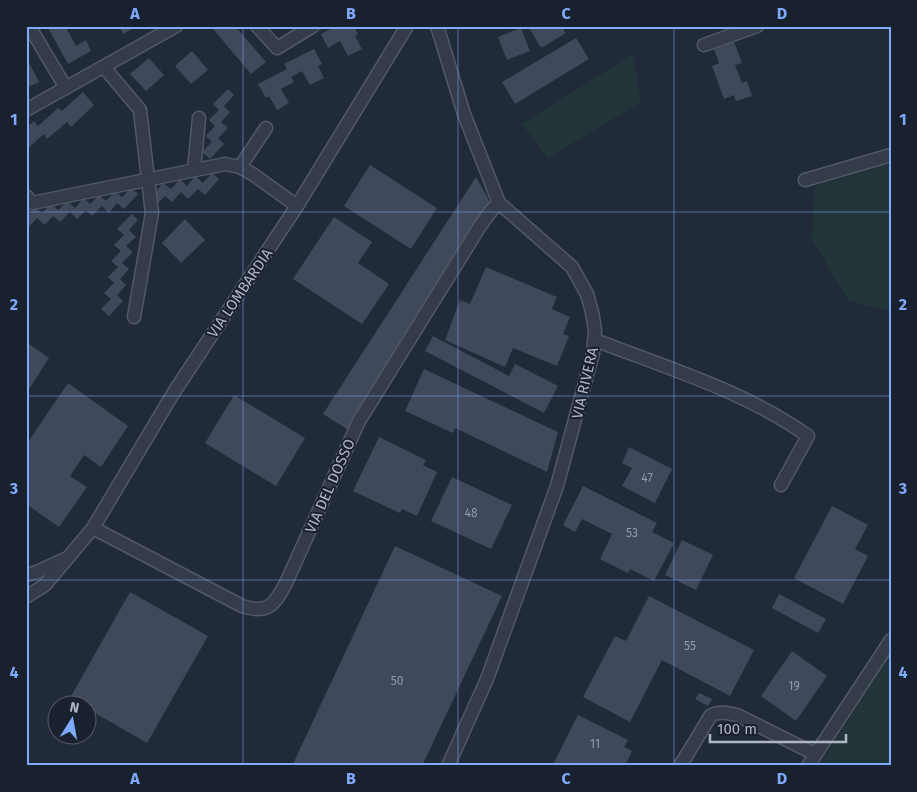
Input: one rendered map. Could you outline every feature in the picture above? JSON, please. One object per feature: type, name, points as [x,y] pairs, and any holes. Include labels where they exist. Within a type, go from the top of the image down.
[{"type":"street","points":[[29,26],[66,88]]},
{"type":"street","points":[[26,110],[176,26]]},
{"type":"street","points":[[257,26],[277,48],[313,26]]},
{"type":"street","name":"VIA LOMBARDIA","points":[[26,596],[45,585],[94,528],[174,392],[297,206],[407,26]]},
{"type":"street","name":"VIA RIVERA","points":[[437,26],[464,114],[500,203],[565,260],[577,275],[587,294],[592,312],[595,340],[574,430],[558,486],[487,680],[448,766]]},
{"type":"street","points":[[704,45],[757,26]]},
{"type":"street","points":[[104,67],[140,110],[152,213],[134,317]]},
{"type":"street","points":[[194,170],[199,118]]},
{"type":"street","points":[[240,167],[266,128]]},
{"type":"street","points":[[805,180],[891,155]]},
{"type":"street","points":[[26,196],[32,203],[225,164],[240,167],[254,175],[297,206]]},
{"type":"street","name":"VIA DEL DOSSO","points":[[94,528],[242,606],[256,609],[269,607],[279,596],[286,583],[359,421],[480,226],[500,203]]},
{"type":"street","points":[[595,340],[730,392],[794,426],[808,436],[781,485]]},
{"type":"street","points":[[26,575],[38,572],[69,557]]},
{"type":"street","points":[[808,766],[891,640]]},
{"type":"street","points":[[680,766],[711,715],[727,712],[737,715],[815,754]]},
{"type":"green space","points":[[633,54],[641,102],[548,158],[522,124]]},
{"type":"green space","points":[[891,163],[891,311],[849,301],[812,240],[815,186]]},
{"type":"green space","points":[[891,653],[891,766],[819,766]]},
{"type":"building","points":[[47,26],[65,26],[76,46],[86,40],[91,51],[68,64]]},
{"type":"building","points":[[119,26],[137,26],[123,34]]},
{"type":"building","points":[[216,26],[235,26],[266,62],[251,74],[213,29]]},
{"type":"building","points":[[336,26],[354,26],[358,34],[355,36],[362,49],[348,56],[340,41],[328,48],[321,34]]},
{"type":"building","points":[[528,26],[561,26],[566,33],[541,48]]},
{"type":"building","points":[[521,28],[530,51],[507,60],[498,37]]},
{"type":"building","points":[[576,38],[589,59],[515,104],[502,82]]},
{"type":"building","points":[[734,42],[742,63],[735,65],[742,83],[747,81],[752,96],[736,101],[734,95],[724,99],[712,66],[719,63],[714,49]]},
{"type":"building","points":[[314,49],[322,64],[318,66],[324,78],[310,85],[302,71],[291,77],[294,82],[281,89],[289,103],[277,110],[269,96],[266,98],[258,84],[287,69],[284,64]]},
{"type":"building","points":[[192,51],[208,70],[191,84],[175,66]]},
{"type":"building","points":[[26,57],[39,82],[26,88]]},
{"type":"building","points":[[149,58],[164,75],[146,91],[130,74]]},
{"type":"building","points":[[228,89],[234,95],[224,106],[230,112],[221,122],[228,128],[218,138],[224,144],[210,159],[202,152],[212,142],[206,136],[215,126],[209,120],[219,110],[213,104]]},
{"type":"building","points":[[83,92],[94,105],[71,127],[67,122],[47,139],[44,134],[26,150],[26,128],[34,121],[38,126],[58,108],[62,111]]},
{"type":"building","points":[[370,165],[437,208],[411,249],[344,206]]},
{"type":"building","points":[[212,173],[219,179],[205,195],[198,189],[188,199],[181,192],[172,202],[165,196],[158,203],[151,196],[163,183],[171,189],[180,179],[187,186],[195,176],[203,183]]},
{"type":"building","points":[[476,177],[490,202],[399,344],[350,431],[323,414]]},
{"type":"building","points":[[131,188],[138,194],[124,209],[117,203],[109,213],[102,206],[92,216],[86,210],[77,219],[70,212],[60,222],[53,216],[45,225],[37,218],[28,228],[26,227],[26,216],[35,207],[42,213],[51,203],[58,210],[67,201],[75,208],[84,198],[90,204],[99,195],[106,201],[115,191],[122,197]]},
{"type":"building","points":[[132,214],[138,220],[129,230],[136,237],[126,246],[133,252],[122,263],[129,269],[120,279],[126,285],[117,295],[123,301],[109,316],[101,309],[111,299],[104,293],[114,283],[108,277],[118,267],[111,261],[121,251],[114,245],[124,235],[117,229]]},
{"type":"building","points":[[334,217],[372,242],[358,263],[389,284],[362,324],[293,279]]},
{"type":"building","points":[[185,219],[205,240],[181,263],[162,243]]},
{"type":"building","points":[[486,267],[557,297],[552,309],[570,317],[563,334],[569,336],[557,366],[513,348],[505,367],[445,340],[460,300],[470,304]]},
{"type":"building","points":[[433,336],[509,376],[515,364],[558,386],[544,413],[425,351]]},
{"type":"building","points":[[26,342],[49,358],[26,394]]},
{"type":"building","points":[[424,369],[558,432],[547,472],[455,428],[453,433],[405,411]]},
{"type":"building","points":[[68,383],[128,426],[101,467],[84,455],[70,476],[87,487],[59,527],[26,504],[26,445]]},
{"type":"building","points":[[234,395],[305,438],[276,486],[205,443]]},
{"type":"building","points":[[379,437],[426,460],[423,465],[437,472],[417,516],[402,509],[400,513],[353,491]]},
{"type":"building","points":[[629,447],[672,469],[655,503],[622,486],[632,468],[622,463]]},
{"type":"building","points":[[452,477],[512,505],[491,549],[431,521]]},
{"type":"building","points":[[583,486],[657,523],[652,532],[674,543],[654,581],[630,569],[628,573],[600,559],[612,534],[582,519],[575,532],[563,525]]},
{"type":"building","points":[[832,506],[868,525],[855,549],[868,556],[843,604],[794,578]]},
{"type":"building","points":[[682,540],[713,555],[696,590],[665,575]]},
{"type":"building","points":[[395,546],[502,596],[422,766],[292,766]]},
{"type":"building","points":[[130,592],[208,636],[147,743],[98,715],[98,694],[72,694]]},
{"type":"building","points":[[779,594],[826,619],[818,633],[772,608]]},
{"type":"building","points":[[649,596],[754,650],[730,696],[662,660],[630,722],[583,697],[615,636],[626,641]]},
{"type":"building","points":[[792,651],[827,676],[796,721],[761,696]]},
{"type":"building","points":[[699,693],[712,699],[708,706],[695,699]]},
{"type":"building","points":[[578,715],[628,740],[624,747],[632,751],[625,766],[559,766],[554,763]]}]
